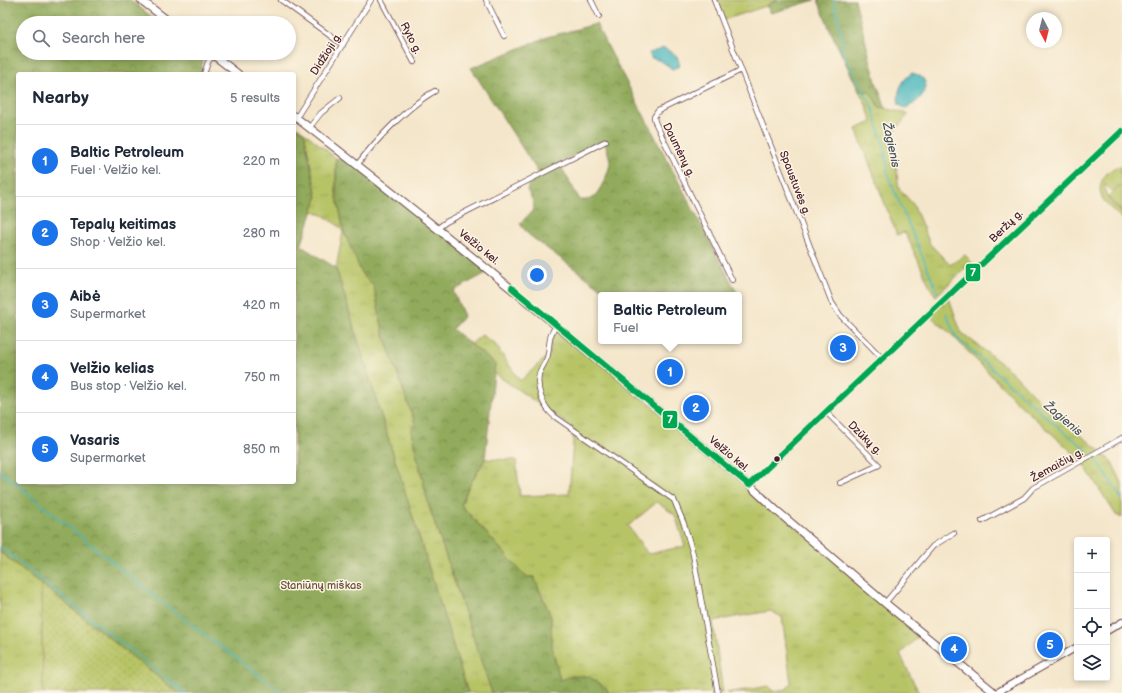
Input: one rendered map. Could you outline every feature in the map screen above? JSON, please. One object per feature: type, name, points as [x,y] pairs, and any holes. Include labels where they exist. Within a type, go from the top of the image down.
[{"type":"main road","points":[[141,0],[163,16]]},
{"type":"main road","points":[[220,60],[235,72]]},
{"type":"main road","name":"Velžio kel.","points":[[296,118],[438,228],[748,485],[886,603],[996,693]]},
{"type":"main road","name":"Beržų g.","points":[[748,485],[1122,131]]},
{"type":"main road","points":[[1110,628],[1122,622]]},
{"type":"main road","points":[[996,693],[1074,649]]},
{"type":"street","points":[[281,0],[343,46]]},
{"type":"street","name":"Didžioji g.","points":[[296,116],[343,46],[371,0]]},
{"type":"street","name":"Ryto g.","points":[[381,0],[414,62]]},
{"type":"street","points":[[486,0],[504,36]]},
{"type":"street","points":[[591,0],[599,16]]},
{"type":"street","name":"Spaustuvės g.","points":[[714,0],[832,303],[840,315],[882,358]]},
{"type":"street","points":[[205,72],[209,60]]},
{"type":"street","name":"Daumėnų g.","points":[[732,280],[672,159],[654,117],[658,111],[741,70]]},
{"type":"street","points":[[357,164],[409,110],[435,91]]},
{"type":"street","points":[[309,128],[320,113],[340,98]]},
{"type":"street","points":[[438,228],[446,222],[606,141]]},
{"type":"street","points":[[557,326],[552,332],[547,359],[540,374],[539,388],[546,408],[554,416],[674,500],[684,524],[693,554],[718,693]]},
{"type":"street","name":"Dzūkų g.","points":[[826,412],[878,465],[840,483]]},
{"type":"street","name":"Žemaičių g.","points":[[982,521],[1024,498],[1033,488],[1122,438]]},
{"type":"street","points":[[886,603],[933,546],[954,533]]},
{"type":"green space","name":"Staniūnų miškas","points":[[0,0],[130,0],[151,16],[16,16],[16,60],[203,60],[201,68],[207,72],[16,72],[16,484],[296,484],[296,126],[304,132],[317,198],[301,246],[336,268],[468,693],[178,693],[0,552]]},
{"type":"green space","points":[[716,0],[777,0],[766,6],[724,20]]},
{"type":"green space","points":[[777,0],[815,0],[771,13],[766,6]]},
{"type":"green space","points":[[818,0],[855,0],[876,82],[886,108],[879,107],[870,92],[859,91],[830,30]]},
{"type":"green space","points":[[596,24],[736,292],[606,292],[529,235],[520,224],[532,211],[534,205],[527,190],[529,184],[541,177],[471,68],[547,37]],"holes":[[[604,141],[610,162],[604,181],[592,198],[588,200],[580,200],[559,163]]]},
{"type":"green space","points":[[859,91],[871,92],[879,107],[909,114],[892,134],[899,189],[913,204],[930,244],[950,265],[965,255],[972,262],[936,296],[931,289],[905,232],[897,235],[856,129],[872,122],[865,102]]},
{"type":"green space","points":[[304,132],[336,158],[336,193],[362,274],[374,287],[384,336],[415,423],[411,431],[429,506],[492,693],[468,693],[336,268],[343,232],[333,222],[312,210],[317,197]]},
{"type":"green space","points":[[336,158],[352,161],[490,271],[453,291],[464,316],[452,329],[495,364],[485,459],[468,488],[461,505],[526,577],[534,577],[551,617],[552,647],[560,680],[573,676],[588,676],[607,689],[608,693],[492,693],[429,506],[411,431],[415,423],[384,336],[374,287],[362,274],[344,232],[336,193]]},
{"type":"green space","points":[[1116,167],[1122,167],[1122,170],[1119,171],[1122,174],[1122,183],[1112,192],[1105,184],[1105,189],[1107,197],[1122,213],[1122,219],[1104,201],[1100,191],[1100,186],[1104,177]]},
{"type":"green space","points":[[1122,185],[1122,212],[1108,197]]},
{"type":"green space","points":[[948,295],[961,332],[1012,372],[1046,408],[1092,444],[1112,462],[1122,483],[1122,518],[1116,515],[1080,459],[1019,404],[951,334],[928,314]]},
{"type":"green space","points":[[557,326],[922,633],[900,654],[919,693],[727,693],[769,686],[772,691],[787,689],[791,683],[782,617],[770,611],[713,621],[723,693],[608,693],[607,689],[573,676],[560,680],[552,647],[551,617],[534,577],[526,577],[461,505],[468,488],[485,459],[516,460],[520,496],[569,494],[574,429],[494,373],[495,364],[471,344],[482,335],[495,344],[520,381],[550,354],[551,336],[557,331]],"holes":[[[657,502],[675,515],[685,546],[648,554],[628,526]]]},
{"type":"green space","points":[[0,552],[41,584],[43,693],[0,693]]},
{"type":"green space","points":[[41,584],[178,693],[43,693]]},
{"type":"water","points":[[664,48],[677,56],[680,66],[672,69],[662,62],[651,58],[649,53]]},
{"type":"water","points":[[912,73],[920,76],[924,80],[926,85],[925,91],[917,101],[905,108],[899,105],[899,91],[905,79]]},
{"type":"waterway","name":"Žagienis","points":[[834,0],[842,38],[842,52],[872,106],[885,150],[888,176],[938,293]]},
{"type":"waterway","name":"Žagienis","points":[[946,313],[956,337],[1052,422],[1089,452]]},
{"type":"waterway","name":"Žagienis","points":[[1095,457],[1122,499]]},
{"type":"waterway","points":[[0,471],[16,484]]},
{"type":"waterway","points":[[16,484],[168,607],[283,693]]},
{"type":"waterway","points":[[0,547],[185,693]]},
{"type":"transit line","name":"7","points":[[512,288],[749,485],[1122,131]]},
{"type":"place","name":"Aibė","points":[[843,348]]},
{"type":"place","name":"Baltic Petroleum","points":[[670,372]]},
{"type":"place","name":"Tepalų keitimas","points":[[696,408]]},
{"type":"place","name":"Vasaris","points":[[1050,645]]},
{"type":"place","name":"Velžio kelias","points":[[954,649]]}]
